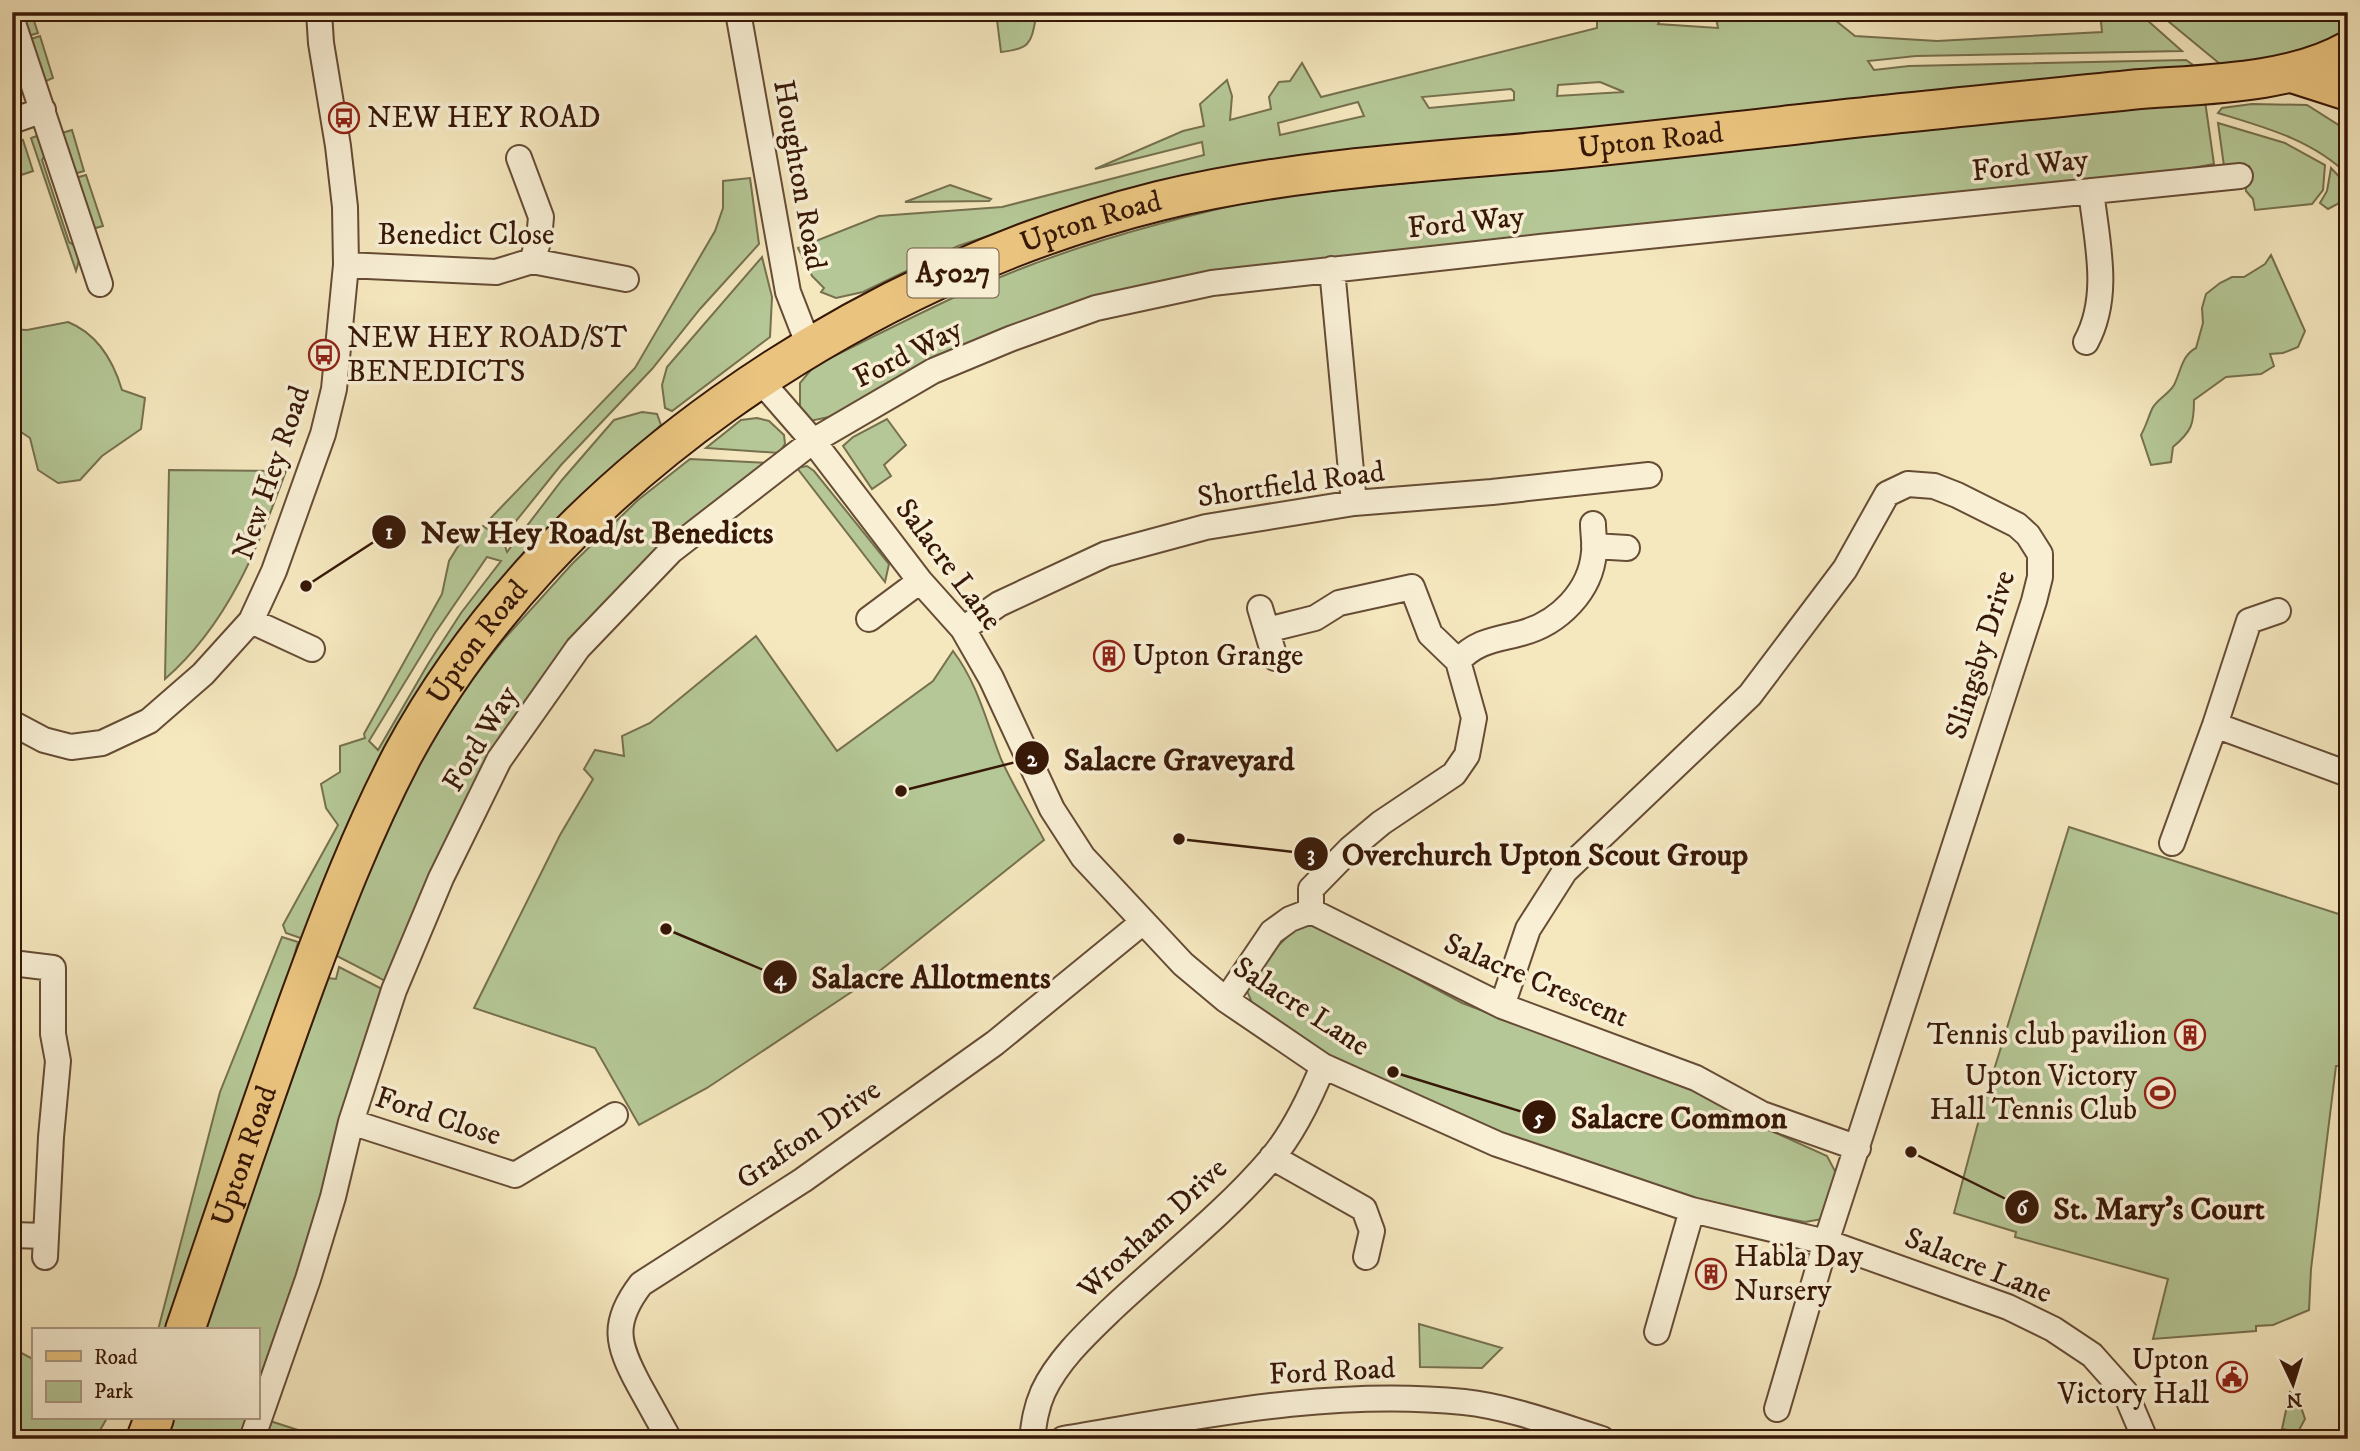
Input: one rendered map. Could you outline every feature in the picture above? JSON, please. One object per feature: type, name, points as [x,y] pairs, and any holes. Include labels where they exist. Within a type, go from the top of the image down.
[{"type":"main road","name":"Upton Road","points":[[185,1328],[283,1043],[344,879],[406,749],[451,677],[494,617],[572,530],[616,489],[682,435],[809,346],[971,263],[1036,237],[1163,200],[1232,186],[1406,163],[1581,148],[2292,73],[2331,61],[2348,51]]},
{"type":"main road","name":"Upton Road","points":[[2292,73],[2348,91]]},
{"type":"main road","points":[[146,1439],[153,1420]]},
{"type":"street","name":"New Hey Road","points":[[12,723],[44,740],[71,747],[102,743],[149,721],[203,674],[251,621],[274,571],[323,434],[334,389],[346,265],[345,207],[321,43],[319,12]]},
{"type":"street","name":"Houghton Road","points":[[738,12],[788,292],[809,346]]},
{"type":"street","points":[[12,20],[100,284]]},
{"type":"street","points":[[12,121],[43,110]]},
{"type":"street","points":[[519,158],[541,217],[539,239],[532,261]]},
{"type":"street","name":"Ford Way","points":[[259,1419],[308,1279],[333,1197],[351,1122],[394,990],[441,878],[499,760],[578,648],[671,551],[813,441],[933,371],[1010,339],[1096,308],[1212,283],[2240,176]]},
{"type":"street","points":[[2086,342],[2095,326],[2100,305],[2100,268],[2091,191]]},
{"type":"street","name":"Benedict Close","points":[[346,265],[496,272],[532,261],[626,279]]},
{"type":"street","points":[[1332,269],[1354,503]]},
{"type":"street","name":"Salacre Lane","points":[[760,380],[813,441],[920,581],[963,629],[991,678],[1052,809],[1083,857],[1183,964],[1226,1000],[1323,1066],[1497,1144],[1692,1210],[1826,1242],[2008,1307],[2053,1329],[2092,1354],[2125,1392],[2145,1439]]},
{"type":"street","name":"Shortfield Road","points":[[963,629],[999,604],[1106,554],[1206,527],[1354,503],[1649,475]]},
{"type":"street","name":"Slingsby Drive","points":[[1502,1006],[1528,929],[1565,870],[1750,695],[1845,569],[1887,494],[1908,484],[1934,486],[2004,517],[2028,535],[2040,554],[2040,577],[2019,651],[1826,1242],[1777,1409]]},
{"type":"street","points":[[1458,661],[1469,650],[1486,641],[1525,632],[1551,621],[1572,603],[1587,579],[1593,535],[1627,548]]},
{"type":"street","points":[[1226,1000],[1272,932],[1290,919],[1311,911],[1311,889],[1350,849],[1381,823],[1454,774],[1466,755],[1474,718],[1458,661],[1430,634],[1411,576],[1339,603],[1315,618],[1264,619],[1275,658]]},
{"type":"street","points":[[869,619],[920,581]]},
{"type":"street","points":[[2172,843],[2249,621],[2278,611]]},
{"type":"street","points":[[251,621],[312,649]]},
{"type":"street","points":[[2215,724],[2348,774]]},
{"type":"street","name":"Salacre Crescent","points":[[1311,911],[1502,1006],[1696,1078],[1762,1114],[1858,1148]]},
{"type":"street","name":"Grafton Drive","points":[[669,1439],[624,1357],[620,1338],[622,1318],[629,1299],[641,1284],[803,1180],[995,1043],[1143,922]]},
{"type":"street","points":[[12,963],[53,968],[53,1034],[58,1061],[45,1246],[12,1235]]},
{"type":"street","name":"Wroxham Drive","points":[[1032,1439],[1035,1412],[1044,1390],[1084,1336],[1147,1276],[1194,1237],[1272,1157],[1311,1094],[1323,1066]]},
{"type":"street","name":"Ford Close","points":[[351,1122],[514,1175],[615,1115]]},
{"type":"street","points":[[1272,1157],[1364,1209],[1372,1231],[1366,1257]]},
{"type":"street","points":[[1657,1332],[1692,1210]]},
{"type":"street","name":"Ford Road","points":[[1063,1439],[1273,1405],[1370,1399],[1465,1402],[1602,1439]]},
{"type":"street","name":"Ford Way","points":[[252,1439],[259,1420]]},
{"type":"green space","points":[[20,12],[31,12],[38,33],[28,36]]},
{"type":"green space","points":[[1009,12],[1037,12],[1029,42],[1019,49],[1001,52],[997,20]]},
{"type":"green space","points":[[1608,12],[1664,12],[1658,24],[1718,28],[1715,12],[1728,12],[1729,16],[1747,12],[1748,19],[1766,19],[1767,12],[1825,12],[1855,36],[1937,41],[2102,32],[2100,12],[2138,12],[2182,51],[1916,56],[1868,61],[1874,70],[1909,66],[2186,60],[2203,72],[1073,208],[958,246],[863,292],[836,298],[821,292],[824,288],[812,276],[798,248],[879,216],[1002,207],[1204,155],[1202,142],[1095,169],[1183,131],[1204,126],[1200,104],[1227,80],[1232,96],[1230,120],[1271,109],[1269,97],[1279,82],[1290,81],[1302,63],[1321,97],[1597,28],[1597,21]],"holes":[[[1600,82],[1624,92],[1557,96],[1558,85]],[[1511,89],[1514,92],[1514,100],[1429,108],[1422,97]],[[1358,102],[1364,116],[1280,135],[1278,123]]]},
{"type":"green space","points":[[2157,12],[2348,12],[2348,24],[2328,47],[2309,54],[2220,64]]},
{"type":"green space","points":[[40,36],[53,78],[44,82],[31,39]]},
{"type":"green space","points":[[2205,101],[2214,164],[2181,170],[1233,275],[956,352],[829,417],[810,421],[800,408],[800,383],[814,366],[956,296],[1085,246],[1234,205],[1272,197]]},
{"type":"green space","points":[[2252,104],[2307,105],[2348,131],[2348,175],[2304,144],[2218,113],[2222,108]]},
{"type":"green space","points":[[2218,123],[2285,143],[2325,165],[2323,190],[2312,204],[2255,210],[2253,199],[2246,191],[2245,177],[2250,172],[2249,166],[2224,166]]},
{"type":"green space","points":[[72,130],[84,171],[74,174],[62,133]]},
{"type":"green space","points":[[42,134],[48,151],[42,160],[69,242],[82,250],[76,271],[31,138]]},
{"type":"green space","points":[[23,140],[33,171],[12,178],[12,143]]},
{"type":"green space","points":[[2331,168],[2348,186],[2348,207],[2347,204],[2339,203],[2328,209],[2320,203],[2327,191]]},
{"type":"green space","points":[[86,175],[103,226],[92,229],[75,178]]},
{"type":"green space","points":[[750,178],[759,244],[700,309],[652,369],[561,465],[504,536],[486,523],[635,368],[715,231],[723,208],[723,181]]},
{"type":"green space","points":[[950,185],[991,199],[905,202]]},
{"type":"green space","points":[[2271,255],[2305,331],[2298,347],[2283,353],[2270,354],[2274,366],[2261,374],[2226,377],[2194,400],[2191,426],[2173,447],[2171,462],[2151,465],[2141,435],[2154,406],[2172,388],[2185,359],[2196,348],[2203,323],[2202,308],[2206,294],[2232,277],[2244,277],[2265,264]]},
{"type":"green space","points":[[762,257],[772,297],[770,337],[672,411],[665,408],[662,385],[667,367]]},
{"type":"green space","points":[[68,322],[88,333],[103,349],[122,390],[145,398],[141,429],[102,456],[80,480],[58,483],[38,470],[30,438],[12,426],[12,329],[27,330]]},
{"type":"green space","points":[[642,412],[657,414],[661,425],[553,525],[514,572],[309,941],[286,933],[283,925],[338,825],[326,808],[321,784],[340,772],[340,746],[365,738],[364,734],[442,594],[449,561],[465,535],[474,533],[483,526],[503,540],[507,552],[562,480],[614,420]],"holes":[[[487,557],[501,561],[461,613],[378,750],[369,741],[435,633]]]},
{"type":"green space","points":[[757,418],[769,421],[784,435],[785,444],[779,453],[706,448],[741,420]]},
{"type":"green space","points":[[887,419],[906,445],[884,465],[891,476],[872,489],[843,446],[853,437]]},
{"type":"green space","points":[[690,459],[767,463],[566,656],[389,983],[335,955],[366,873],[429,743],[469,683],[505,638],[572,564],[638,500]]},
{"type":"green space","points":[[807,466],[814,471],[889,564],[885,582],[797,468]]},
{"type":"green space","points":[[169,470],[286,471],[252,556],[224,609],[207,634],[165,679]]},
{"type":"green space","points":[[756,636],[837,751],[933,681],[953,651],[969,676],[1001,759],[1044,840],[862,985],[707,1088],[639,1125],[595,1048],[474,1008],[560,835],[593,779],[584,769],[595,750],[624,756],[622,736],[650,723]]},
{"type":"green space","name":"Upton Victory Hall Tennis Club","points":[[2069,827],[2348,917],[2348,1066],[2336,1066],[2311,1269],[2309,1310],[2273,1325],[2256,1326],[2256,1331],[2153,1339],[2168,1279],[2015,1237],[2016,1232],[1954,1213],[1981,1112]]},
{"type":"green space","points":[[1314,923],[1462,1003],[1696,1091],[1765,1128],[1827,1156],[1836,1173],[1822,1219],[1805,1222],[1681,1198],[1497,1135],[1333,1064],[1256,1012],[1247,991],[1252,972],[1266,957],[1299,926]]},
{"type":"green space","points":[[282,937],[298,942],[292,964],[300,969],[174,1328],[159,1328],[220,1092]]},
{"type":"green space","points":[[339,967],[386,991],[259,1393],[259,1328],[204,1328],[328,978],[336,979]]},
{"type":"green space","points":[[1419,1324],[1502,1348],[1482,1368],[1420,1367]]},
{"type":"green space","points":[[12,1348],[32,1358],[32,1420],[106,1420],[95,1439],[12,1439]]},
{"type":"green space","points":[[2290,1392],[2298,1398],[2305,1419],[2298,1432],[2282,1429]]},
{"type":"green space","points":[[171,1420],[250,1420],[245,1439],[165,1439]]},
{"type":"green space","points":[[270,1421],[326,1439],[270,1439],[266,1437]]},
{"type":"place","name":"NEW HEY ROAD","points":[[344,118]]},
{"type":"place","name":"NEW HEY ROAD/ST BENEDICTS","points":[[324,355]]},
{"type":"place","name":"New Hey Road/st Benedicts","points":[[306,586]]},
{"type":"place","name":"Upton Grange","points":[[1109,656]]},
{"type":"place","name":"Salacre Graveyard","points":[[901,791]]},
{"type":"place","name":"Overchurch Upton Scout Group","points":[[1179,839]]},
{"type":"place","name":"Salacre Allotments","points":[[666,929]]},
{"type":"place","name":"Tennis club pavilion","points":[[2190,1035]]},
{"type":"place","name":"Salacre Common","points":[[1393,1072]]},
{"type":"place","name":"Upton Victory Hall Tennis Club","points":[[2160,1093]]},
{"type":"place","name":"St. Mary's Court","points":[[1911,1152]]},
{"type":"place","name":"Habla Day Nursery","points":[[1711,1274]]},
{"type":"place","name":"Upton Victory Hall","points":[[2232,1377]]}]
